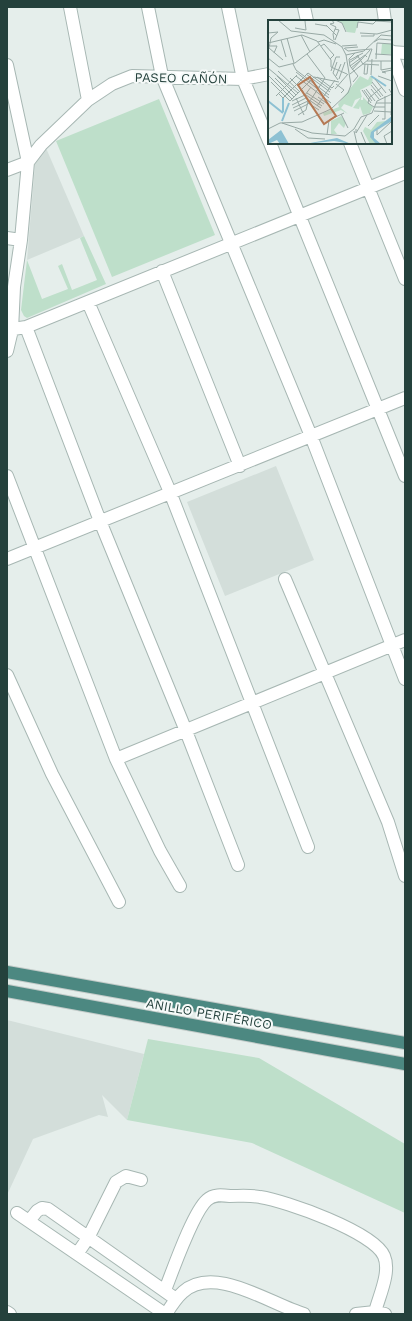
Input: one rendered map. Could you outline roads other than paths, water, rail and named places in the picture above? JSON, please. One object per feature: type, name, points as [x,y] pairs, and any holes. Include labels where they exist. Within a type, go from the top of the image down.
[{"type":"highway","name":"ANILLO PERIFÉRICO","points":[[7,972],[405,1043]]},
{"type":"highway","name":"ANILLO PERIFÉRICO","points":[[7,992],[405,1064]]},
{"type":"street","points":[[70,7],[88,100]]},
{"type":"street","points":[[148,7],[162,76],[311,436],[405,679]]},
{"type":"street","points":[[228,7],[242,79],[268,140]]},
{"type":"street","points":[[304,7],[307,20]]},
{"type":"street","points":[[383,7],[386,20]]},
{"type":"street","points":[[392,52],[405,53]]},
{"type":"street","points":[[392,55],[405,90]]},
{"type":"street","points":[[7,65],[28,162],[21,240],[11,287],[7,351]]},
{"type":"street","name":"PASEO CAÑÓN","points":[[28,162],[41,145],[88,100],[112,84],[132,76],[242,79],[268,74]]},
{"type":"street","points":[[270,144],[405,476]]},
{"type":"street","points":[[350,144],[405,278]]},
{"type":"street","points":[[7,170],[28,162]]},
{"type":"street","points":[[9,330],[26,327],[405,172]]},
{"type":"street","points":[[7,238],[21,240]]},
{"type":"street","points":[[162,271],[240,466]]},
{"type":"street","points":[[88,302],[170,492],[308,847]]},
{"type":"street","points":[[26,327],[100,521],[186,731],[238,865]]},
{"type":"street","points":[[7,559],[405,398]]},
{"type":"street","points":[[7,476],[116,759],[160,851],[180,886]]},
{"type":"street","points":[[285,579],[388,822],[405,876]]},
{"type":"street","points":[[116,759],[405,640]]},
{"type":"street","points":[[7,675],[52,774],[118,902]]},
{"type":"street","points":[[77,1254],[88,1238],[116,1182],[126,1176],[141,1180]]},
{"type":"street","points":[[165,1290],[196,1217],[206,1200],[214,1195],[260,1197],[300,1209],[346,1226],[377,1245],[384,1256],[386,1271],[380,1313],[356,1314]]},
{"type":"street","points":[[29,1221],[37,1211],[42,1208],[48,1210],[176,1298]]},
{"type":"street","points":[[17,1213],[166,1314],[176,1298],[184,1291],[194,1286],[216,1282],[228,1283],[286,1309],[304,1314]]}]
